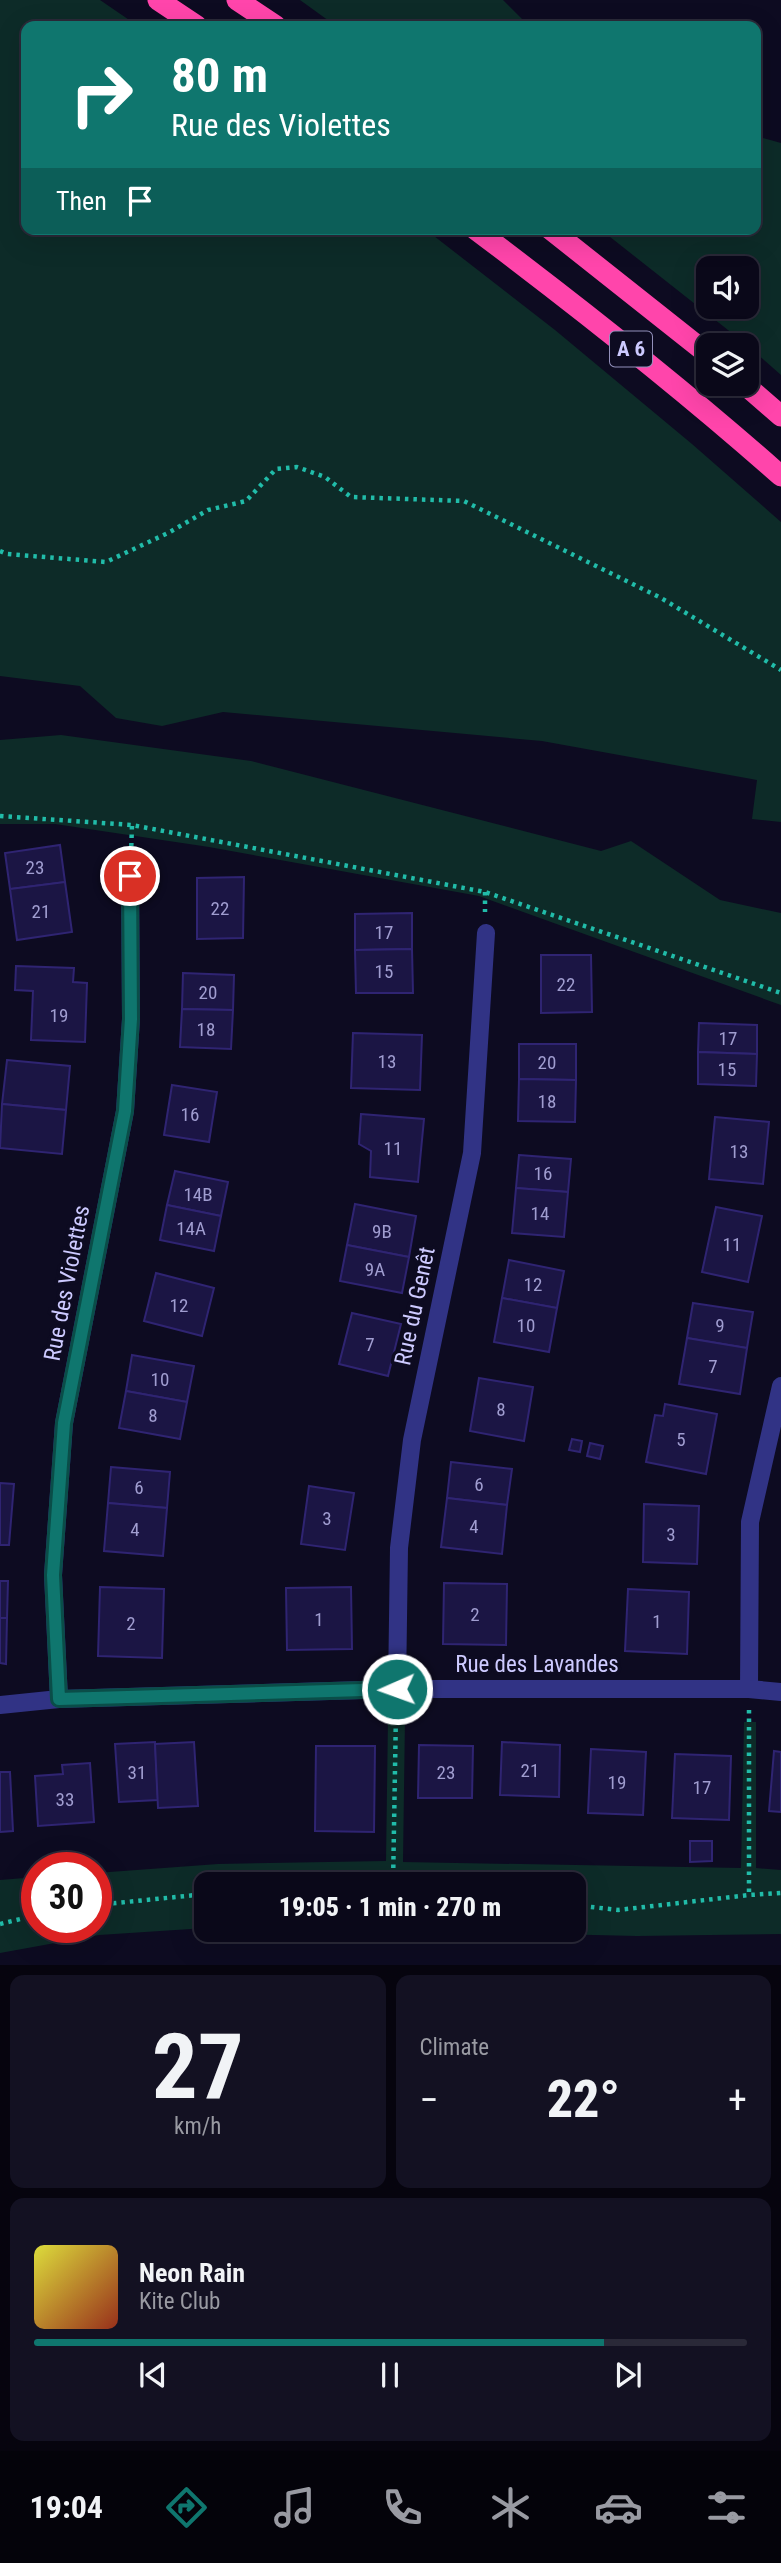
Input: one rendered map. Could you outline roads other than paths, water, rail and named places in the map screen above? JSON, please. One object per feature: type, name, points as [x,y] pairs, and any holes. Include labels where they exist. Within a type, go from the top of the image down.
[{"type":"highway","points":[[158,0],[190,21]]},
{"type":"highway","points":[[236,0],[268,21]]},
{"type":"highway","name":"A 6","points":[[483,235],[715,417],[781,476]]},
{"type":"highway","name":"A 6","points":[[558,235],[696,345]]},
{"type":"highway","points":[[758,396],[781,416]]},
{"type":"street","name":"Rue des Violettes","points":[[59,1699],[53,1575],[64,1423],[125,1111],[131,1019],[130,876]]},
{"type":"street","name":"Rue du Genêt","points":[[397,1689],[400,1548],[412,1440],[472,1153],[486,933]]},
{"type":"street","points":[[749,1689],[750,1522],[781,1386]]},
{"type":"street","name":"Rue des Lavandes","points":[[0,1705],[59,1699],[397,1689],[749,1689],[781,1692]]}]
